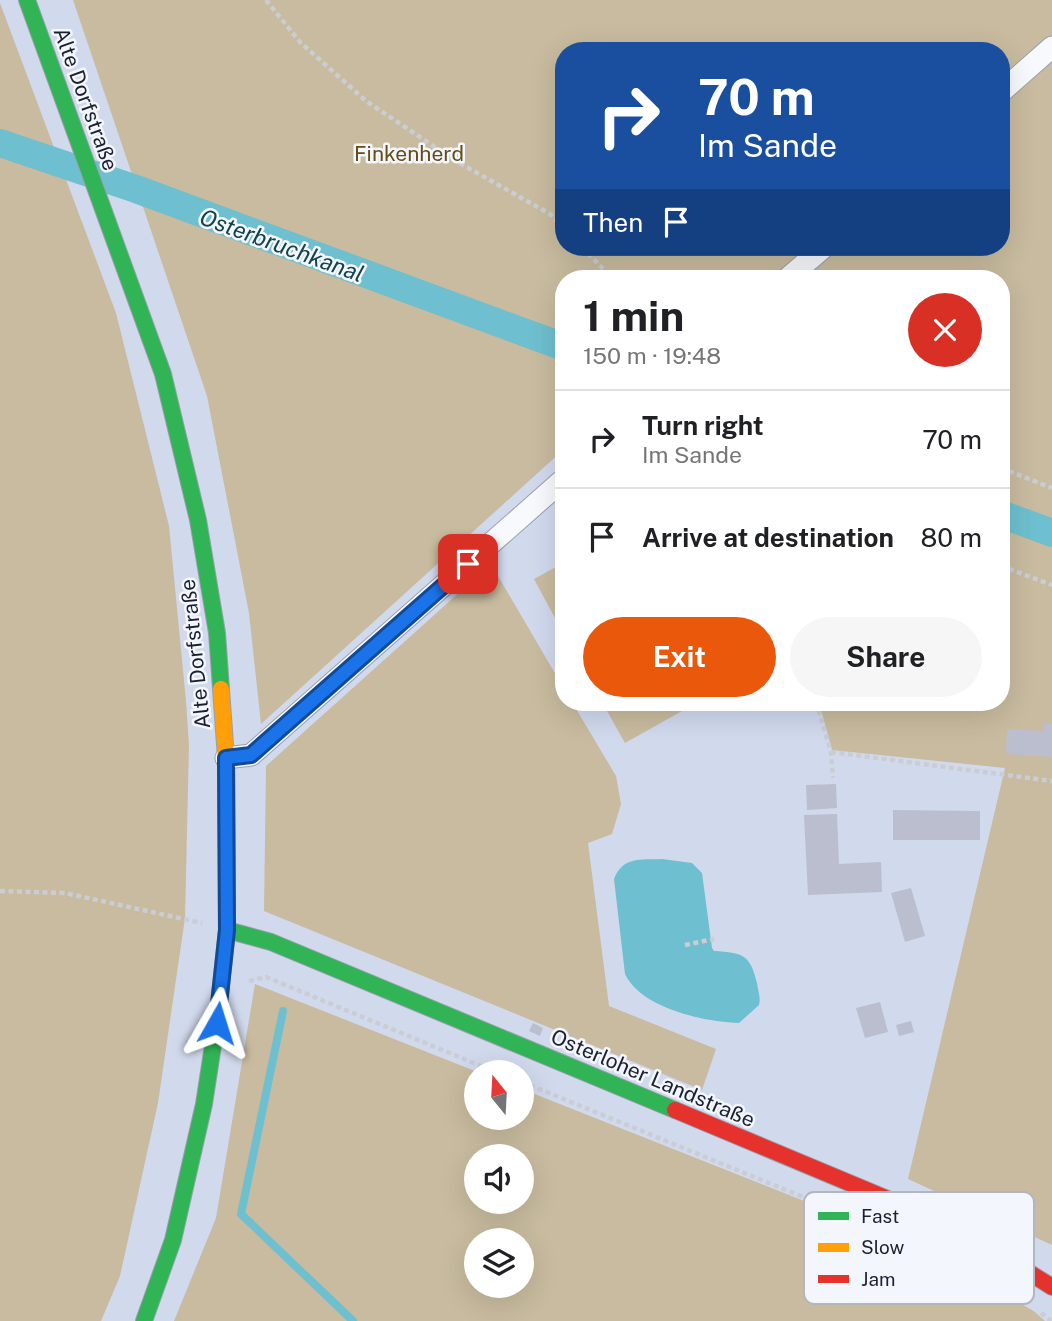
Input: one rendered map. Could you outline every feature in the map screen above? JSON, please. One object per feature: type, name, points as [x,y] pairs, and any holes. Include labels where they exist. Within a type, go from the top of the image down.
[{"type":"street","name":"Alte Dorfstraße","points":[[27,0],[163,374],[198,520],[217,633],[226,758],[227,930],[217,1023],[204,1104],[173,1240],[144,1321]]},
{"type":"street","points":[[1010,84],[1052,47]]},
{"type":"street","points":[[797,270],[814,256]]},
{"type":"street","points":[[226,758],[251,755],[555,487]]},
{"type":"street","name":"Osterloher Landstraße","points":[[227,930],[271,942],[871,1192]]},
{"type":"street","name":"Osterloher Landstraße","points":[[1034,1276],[1052,1287]]},
{"type":"path","points":[[266,0],[300,42],[366,101],[456,161],[555,219]]},
{"type":"path","points":[[591,256],[604,270]]},
{"type":"path","points":[[1010,472],[1052,488]]},
{"type":"path","points":[[1010,569],[1052,585]]},
{"type":"path","points":[[819,711],[831,752],[833,778]]},
{"type":"path","points":[[831,752],[1052,781]]},
{"type":"path","points":[[0,891],[65,893],[227,930]]},
{"type":"path","points":[[685,945],[714,939]]},
{"type":"path","points":[[243,986],[253,979],[265,977],[466,1060]]},
{"type":"path","points":[[534,1087],[804,1198]]},
{"type":"path","points":[[1036,1309],[1051,1321]]},
{"type":"green space","name":"Finkenherd","points":[[73,0],[1052,0],[1052,1245],[1034,1237],[1034,1192],[936,1192],[908,1179],[1005,768],[832,750],[821,711],[1010,711],[1010,270],[555,270],[555,457],[261,724],[249,613],[207,396]]},
{"type":"green space","points":[[0,3],[116,313],[169,526],[186,701],[189,745],[185,918],[158,1103],[120,1276],[101,1321],[0,1321]]},
{"type":"green space","points":[[491,564],[555,673],[555,711],[577,711],[616,776],[621,804],[612,834],[588,843],[609,1006],[716,1049],[702,1090],[264,911],[266,766]]},
{"type":"green space","points":[[555,567],[555,618],[534,579]]},
{"type":"green space","points":[[607,711],[682,711],[625,743]]},
{"type":"green space","points":[[255,984],[464,1067],[464,1130],[534,1130],[534,1094],[804,1201],[804,1304],[1022,1304],[1045,1321],[174,1321],[216,1218]]},
{"type":"water","points":[[662,859],[692,863],[702,873],[712,948],[714,951],[739,954],[751,966],[760,997],[759,1005],[739,1023],[709,1020],[675,1011],[645,996],[633,986],[625,974],[614,879],[622,866],[628,863]]},
{"type":"building","points":[[1044,724],[1052,724],[1052,757],[1006,754],[1007,729],[1044,731]]},
{"type":"building","points":[[836,784],[837,808],[807,810],[806,785]]},
{"type":"building","points":[[893,810],[980,811],[980,840],[893,840]]},
{"type":"building","points":[[837,814],[839,864],[881,862],[882,892],[808,895],[804,815]]},
{"type":"building","points":[[911,888],[925,936],[905,942],[891,893]]},
{"type":"building","points":[[880,1002],[888,1032],[865,1038],[856,1008]]},
{"type":"building","points":[[911,1021],[914,1032],[899,1036],[896,1025]]},
{"type":"building","points":[[533,1023],[543,1028],[540,1036],[529,1031]]},
{"type":"waterway","name":"Osterbruchkanal","points":[[0,143],[136,189],[555,344]]},
{"type":"waterway","name":"Osterbruchkanal","points":[[1010,517],[1052,533]]},
{"type":"waterway","points":[[283,1011],[241,1214],[353,1321]]},
{"type":"traffic: fast","points":[[27,0],[163,374],[198,520],[217,633],[221,689]]},
{"type":"traffic: fast","points":[[227,930],[271,942],[675,1110]]},
{"type":"traffic: fast","points":[[144,1321],[173,1240],[204,1104],[218,1013]]},
{"type":"traffic: slow","points":[[218,1013],[227,930],[226,758],[221,689]]},
{"type":"traffic: jam","points":[[675,1110],[871,1192]]},
{"type":"traffic: jam","points":[[1034,1276],[1052,1287]]},
{"type":"route","points":[[217,1023],[227,930],[226,758],[251,755],[468,564]]}]
